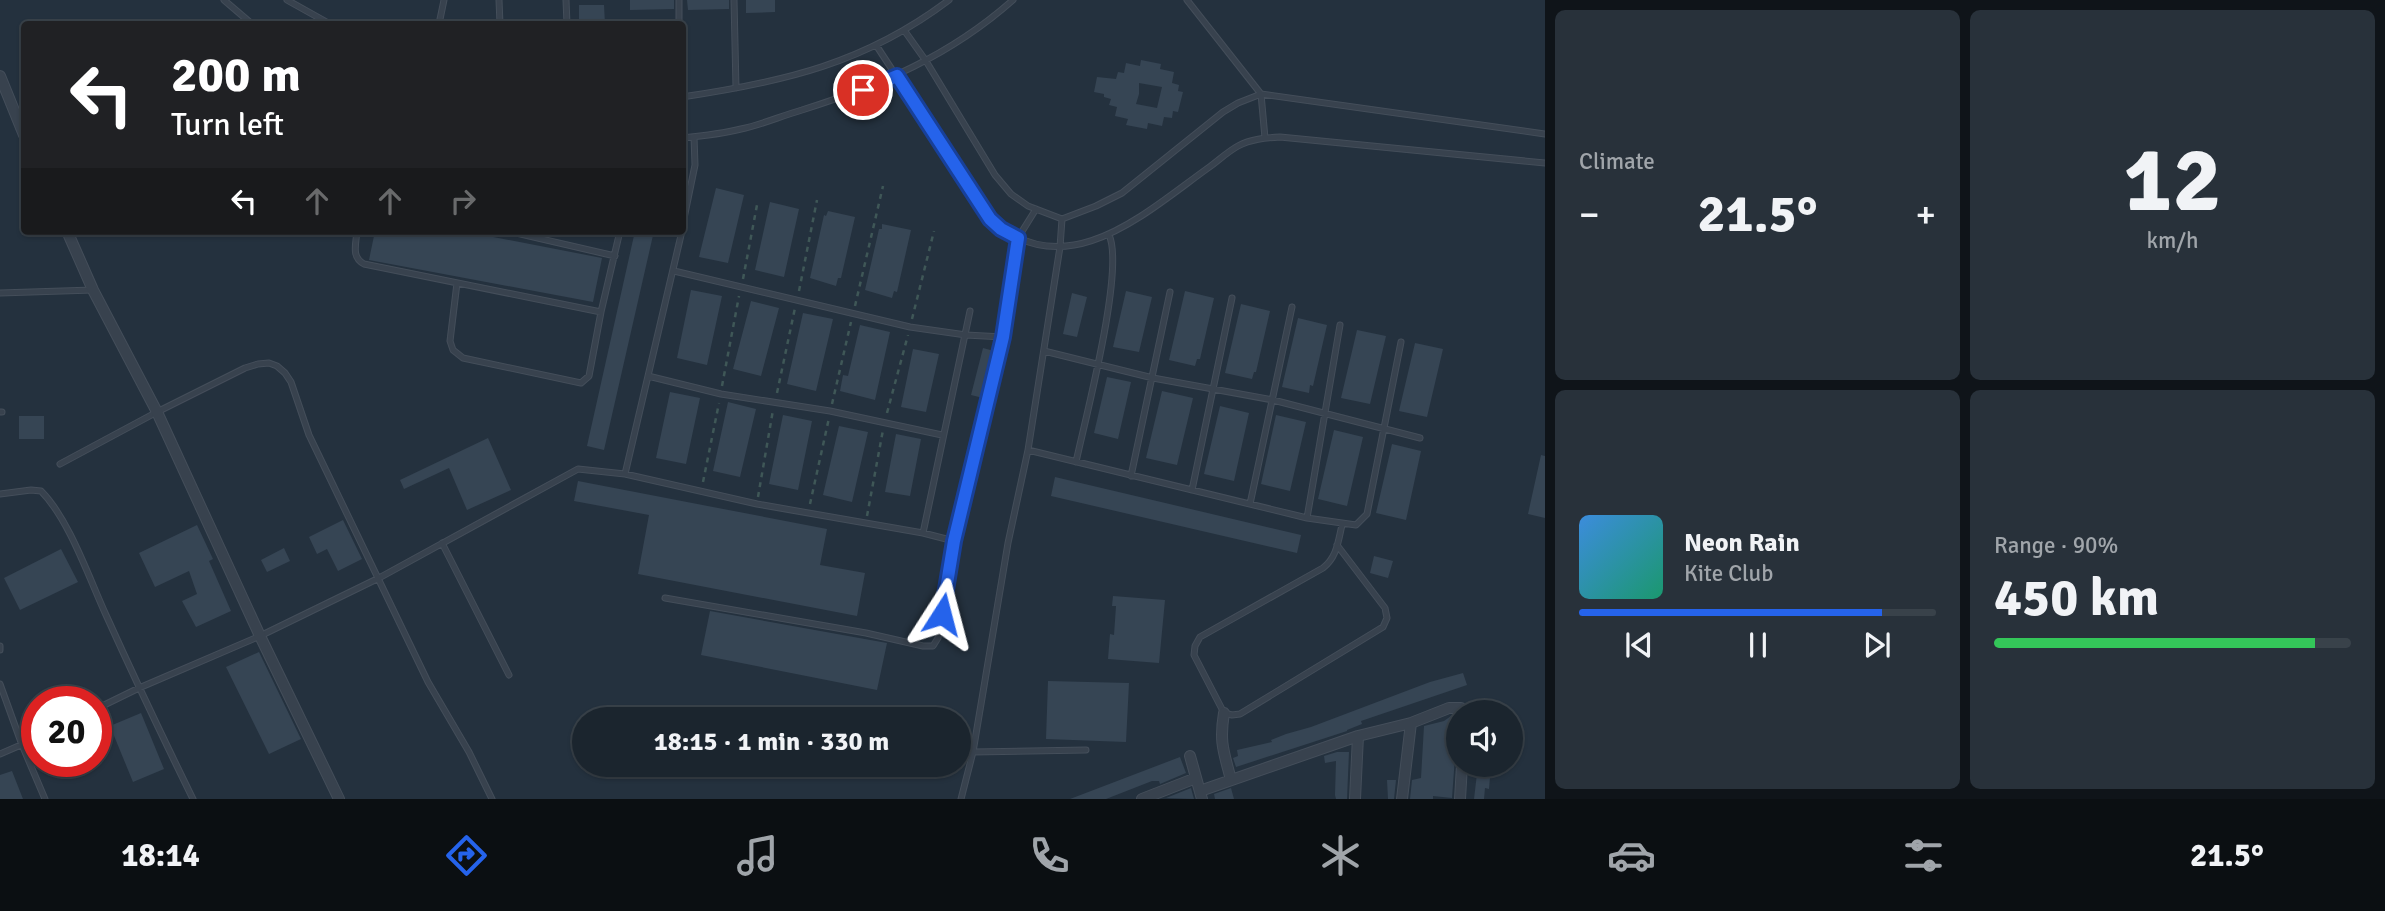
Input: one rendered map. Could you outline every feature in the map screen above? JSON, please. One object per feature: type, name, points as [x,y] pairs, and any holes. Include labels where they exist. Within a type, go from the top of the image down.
[{"type":"street","points":[[0,76],[21,128]]},
{"type":"street","points":[[69,235],[93,290],[157,412],[260,636],[339,799]]},
{"type":"street","points":[[1189,756],[1201,795],[1231,780],[1358,736],[1411,723],[1446,711]]},
{"type":"street","points":[[1224,713],[1220,734],[1231,780]]},
{"type":"street","points":[[1402,799],[1411,723]]},
{"type":"street","points":[[1355,799],[1358,736]]},
{"type":"street","points":[[1461,799],[1462,777]]},
{"type":"street","points":[[1142,799],[1196,778]]},
{"type":"lane","points":[[224,0],[248,21]]},
{"type":"lane","points":[[287,0],[325,21]]},
{"type":"lane","points":[[440,21],[444,0]]},
{"type":"lane","points":[[499,0],[500,21]]},
{"type":"lane","points":[[566,0],[567,21]]},
{"type":"lane","points":[[678,0],[679,21]]},
{"type":"lane","points":[[734,0],[736,88]]},
{"type":"lane","points":[[686,96],[783,80],[851,57],[904,30],[949,0]]},
{"type":"lane","points":[[686,138],[743,129],[863,90],[897,76],[987,23],[1013,0]]},
{"type":"lane","points":[[1187,0],[1261,94],[1265,138]]},
{"type":"lane","points":[[904,30],[926,61],[995,175],[1012,194],[1036,209],[1062,219],[1122,193],[1223,112],[1261,94],[1545,134]]},
{"type":"lane","points":[[876,45],[990,219],[1018,238],[1045,247],[1060,247],[1109,235],[1144,214],[1237,146],[1265,138],[1280,137],[1545,163]]},
{"type":"lane","points":[[686,210],[695,165],[694,137]]},
{"type":"lane","points":[[665,598],[933,646],[938,638],[954,541],[1003,337],[1018,238],[1036,209]]},
{"type":"lane","points":[[961,799],[973,752],[1008,543],[1028,450],[1062,219]]},
{"type":"lane","points":[[357,235],[355,254],[360,262],[601,312]]},
{"type":"lane","points":[[524,235],[615,256]]},
{"type":"lane","points":[[457,283],[450,341],[453,350],[463,358],[581,383],[589,376],[619,235]]},
{"type":"lane","points":[[625,474],[681,235]]},
{"type":"lane","points":[[1076,462],[1098,364],[1114,262],[1109,235]]},
{"type":"lane","points":[[674,271],[911,327],[1003,337]]},
{"type":"lane","points":[[0,293],[93,290]]},
{"type":"lane","points":[[1132,476],[1170,292]]},
{"type":"lane","points":[[1192,490],[1232,298]]},
{"type":"lane","points":[[1251,504],[1292,307]]},
{"type":"lane","points":[[923,533],[970,311]]},
{"type":"lane","points":[[1307,518],[1340,325]]},
{"type":"lane","points":[[1028,450],[1307,518],[1356,525],[1367,514],[1401,342]]},
{"type":"lane","points":[[1044,351],[1153,378],[1273,400],[1420,438]]},
{"type":"lane","points":[[60,464],[245,368],[258,363],[277,366],[291,382],[309,435],[428,682],[469,752],[492,799]]},
{"type":"lane","points":[[648,376],[721,394],[830,411],[942,435]]},
{"type":"lane","points":[[112,701],[260,636],[379,578],[578,469],[625,474],[808,514],[923,533],[954,541]]},
{"type":"lane","points":[[0,495],[31,490],[41,491],[47,498],[73,543],[139,688],[194,799]]},
{"type":"lane","points":[[1337,545],[1385,608],[1387,618],[1383,627],[1240,714],[1224,713],[1194,655],[1200,637],[1332,561],[1342,525]]},
{"type":"lane","points":[[443,543],[509,675]]},
{"type":"lane","points":[[0,684],[21,742]]},
{"type":"lane","points":[[0,754],[21,745]]},
{"type":"lane","points":[[973,752],[1086,750]]},
{"type":"lane","points":[[36,777],[45,799]]},
{"type":"path","points":[[808,514],[883,186]]},
{"type":"path","points":[[757,503],[817,200]]},
{"type":"path","points":[[701,492],[757,205]]},
{"type":"path","points":[[865,523],[885,423],[934,231]]},
{"type":"building","points":[[630,0],[674,0],[674,9],[630,10]]},
{"type":"building","points":[[687,0],[729,0],[729,9],[688,10]]},
{"type":"building","points":[[746,0],[775,0],[775,12],[746,13]]},
{"type":"building","points":[[579,5],[604,5],[605,21],[579,21]]},
{"type":"building","points":[[1141,60],[1161,64],[1160,69],[1174,72],[1172,83],[1179,85],[1178,91],[1183,92],[1178,112],[1173,111],[1172,118],[1164,117],[1162,126],[1148,123],[1147,129],[1126,125],[1128,119],[1115,116],[1117,107],[1109,105],[1111,99],[1094,92],[1097,77],[1116,79],[1118,72],[1124,73],[1126,63],[1140,66]],"holes":[[[1139,83],[1162,87],[1157,108],[1136,104]]]},
{"type":"building","points":[[716,188],[744,195],[728,263],[699,257]]},
{"type":"building","points":[[770,202],[799,209],[784,277],[755,270]]},
{"type":"building","points":[[828,211],[855,217],[841,278],[838,278],[836,286],[810,278],[824,215],[826,216]]},
{"type":"building","points":[[882,224],[911,230],[897,292],[894,291],[892,298],[865,290]]},
{"type":"building","points":[[374,235],[483,235],[602,258],[593,302],[369,260]]},
{"type":"building","points":[[634,235],[653,235],[604,450],[587,446]]},
{"type":"building","points":[[691,290],[722,296],[707,365],[677,358]]},
{"type":"building","points":[[1126,291],[1152,297],[1139,352],[1113,347]]},
{"type":"building","points":[[1185,291],[1214,298],[1200,359],[1197,359],[1195,366],[1169,360]]},
{"type":"building","points":[[1072,293],[1087,297],[1077,337],[1063,334]]},
{"type":"building","points":[[751,301],[779,308],[761,376],[733,369]]},
{"type":"building","points":[[1241,304],[1270,311],[1252,379],[1225,373]]},
{"type":"building","points":[[803,313],[833,319],[816,391],[787,384]]},
{"type":"building","points":[[1298,318],[1327,325],[1309,393],[1282,387]]},
{"type":"building","points":[[860,325],[890,332],[875,400],[840,391],[843,375],[848,376]]},
{"type":"building","points":[[1357,330],[1386,336],[1370,404],[1341,398]]},
{"type":"building","points":[[1415,343],[1443,349],[1427,417],[1399,411]]},
{"type":"building","points":[[983,348],[994,351],[983,398],[971,395]]},
{"type":"building","points":[[913,349],[939,354],[926,412],[901,407]]},
{"type":"building","points":[[1107,377],[1131,382],[1118,439],[1094,433]]},
{"type":"building","points":[[1162,391],[1193,398],[1177,465],[1146,458]]},
{"type":"building","points":[[670,392],[700,398],[686,464],[656,458]]},
{"type":"building","points":[[728,402],[756,409],[740,477],[713,471]]},
{"type":"building","points":[[1220,406],[1249,413],[1234,481],[1204,474]]},
{"type":"building","points":[[783,415],[812,421],[798,490],[769,484]]},
{"type":"building","points":[[1276,415],[1306,422],[1290,491],[1261,484]]},
{"type":"building","points":[[19,416],[44,416],[44,439],[19,439]]},
{"type":"building","points":[[839,426],[868,432],[852,502],[823,495]]},
{"type":"building","points":[[1334,430],[1363,437],[1347,506],[1318,499]]},
{"type":"building","points":[[896,434],[921,439],[910,496],[885,492]]},
{"type":"building","points":[[488,438],[511,490],[467,510],[449,468],[404,489],[400,480]]},
{"type":"building","points":[[1392,444],[1421,451],[1406,520],[1376,513]]},
{"type":"building","points":[[1541,455],[1545,456],[1545,518],[1528,514]]},
{"type":"building","points":[[1055,477],[1301,535],[1297,553],[1051,496]]},
{"type":"building","points":[[578,481],[827,529],[820,565],[865,573],[857,616],[638,574],[649,515],[574,501]]},
{"type":"building","points":[[343,520],[362,559],[338,571],[327,549],[317,554],[309,537]]},
{"type":"building","points":[[197,525],[213,559],[209,561],[231,611],[196,627],[182,601],[197,594],[189,571],[155,587],[139,553]]},
{"type":"building","points":[[284,548],[290,561],[267,572],[261,560]]},
{"type":"building","points":[[61,549],[78,582],[20,610],[4,578]]},
{"type":"building","points":[[1374,556],[1393,561],[1388,578],[1370,573]]},
{"type":"building","points":[[1113,596],[1165,600],[1159,663],[1108,659],[1110,634],[1114,635],[1116,606],[1112,606]]},
{"type":"building","points":[[710,611],[887,643],[877,690],[701,655]]},
{"type":"building","points":[[259,652],[301,739],[269,754],[226,667]]},
{"type":"building","points":[[1463,673],[1467,685],[1361,721],[1362,724],[1347,731],[1236,767],[1233,758],[1238,756],[1237,750],[1272,742],[1271,740],[1286,734],[1430,682]]},
{"type":"building","points":[[1048,681],[1129,683],[1126,742],[1046,739]]},
{"type":"building","points":[[141,713],[164,769],[133,782],[112,725]]},
{"type":"building","points":[[1446,720],[1446,777],[1454,777],[1452,798],[1433,796],[1433,799],[1410,799],[1412,780],[1421,778],[1424,726]]},
{"type":"building","points":[[1349,752],[1347,799],[1336,799],[1336,761],[1325,763],[1324,756]]},
{"type":"building","points":[[1180,757],[1186,773],[1160,784],[1159,781],[1152,781],[1106,799],[1070,799]]},
{"type":"building","points":[[12,771],[23,799],[0,799],[0,775]]},
{"type":"building","points":[[1477,777],[1490,777],[1489,789],[1485,788],[1484,799],[1474,799]]},
{"type":"building","points":[[1387,780],[1396,780],[1394,799],[1388,799]]},
{"type":"building","points":[[1191,788],[1194,799],[1166,798]]},
{"type":"building","points":[[1231,788],[1234,799],[1215,799],[1214,794]]},
{"type":"route","points":[[863,90],[897,76],[990,219],[1018,238],[1003,337],[954,541],[942,614]]}]
